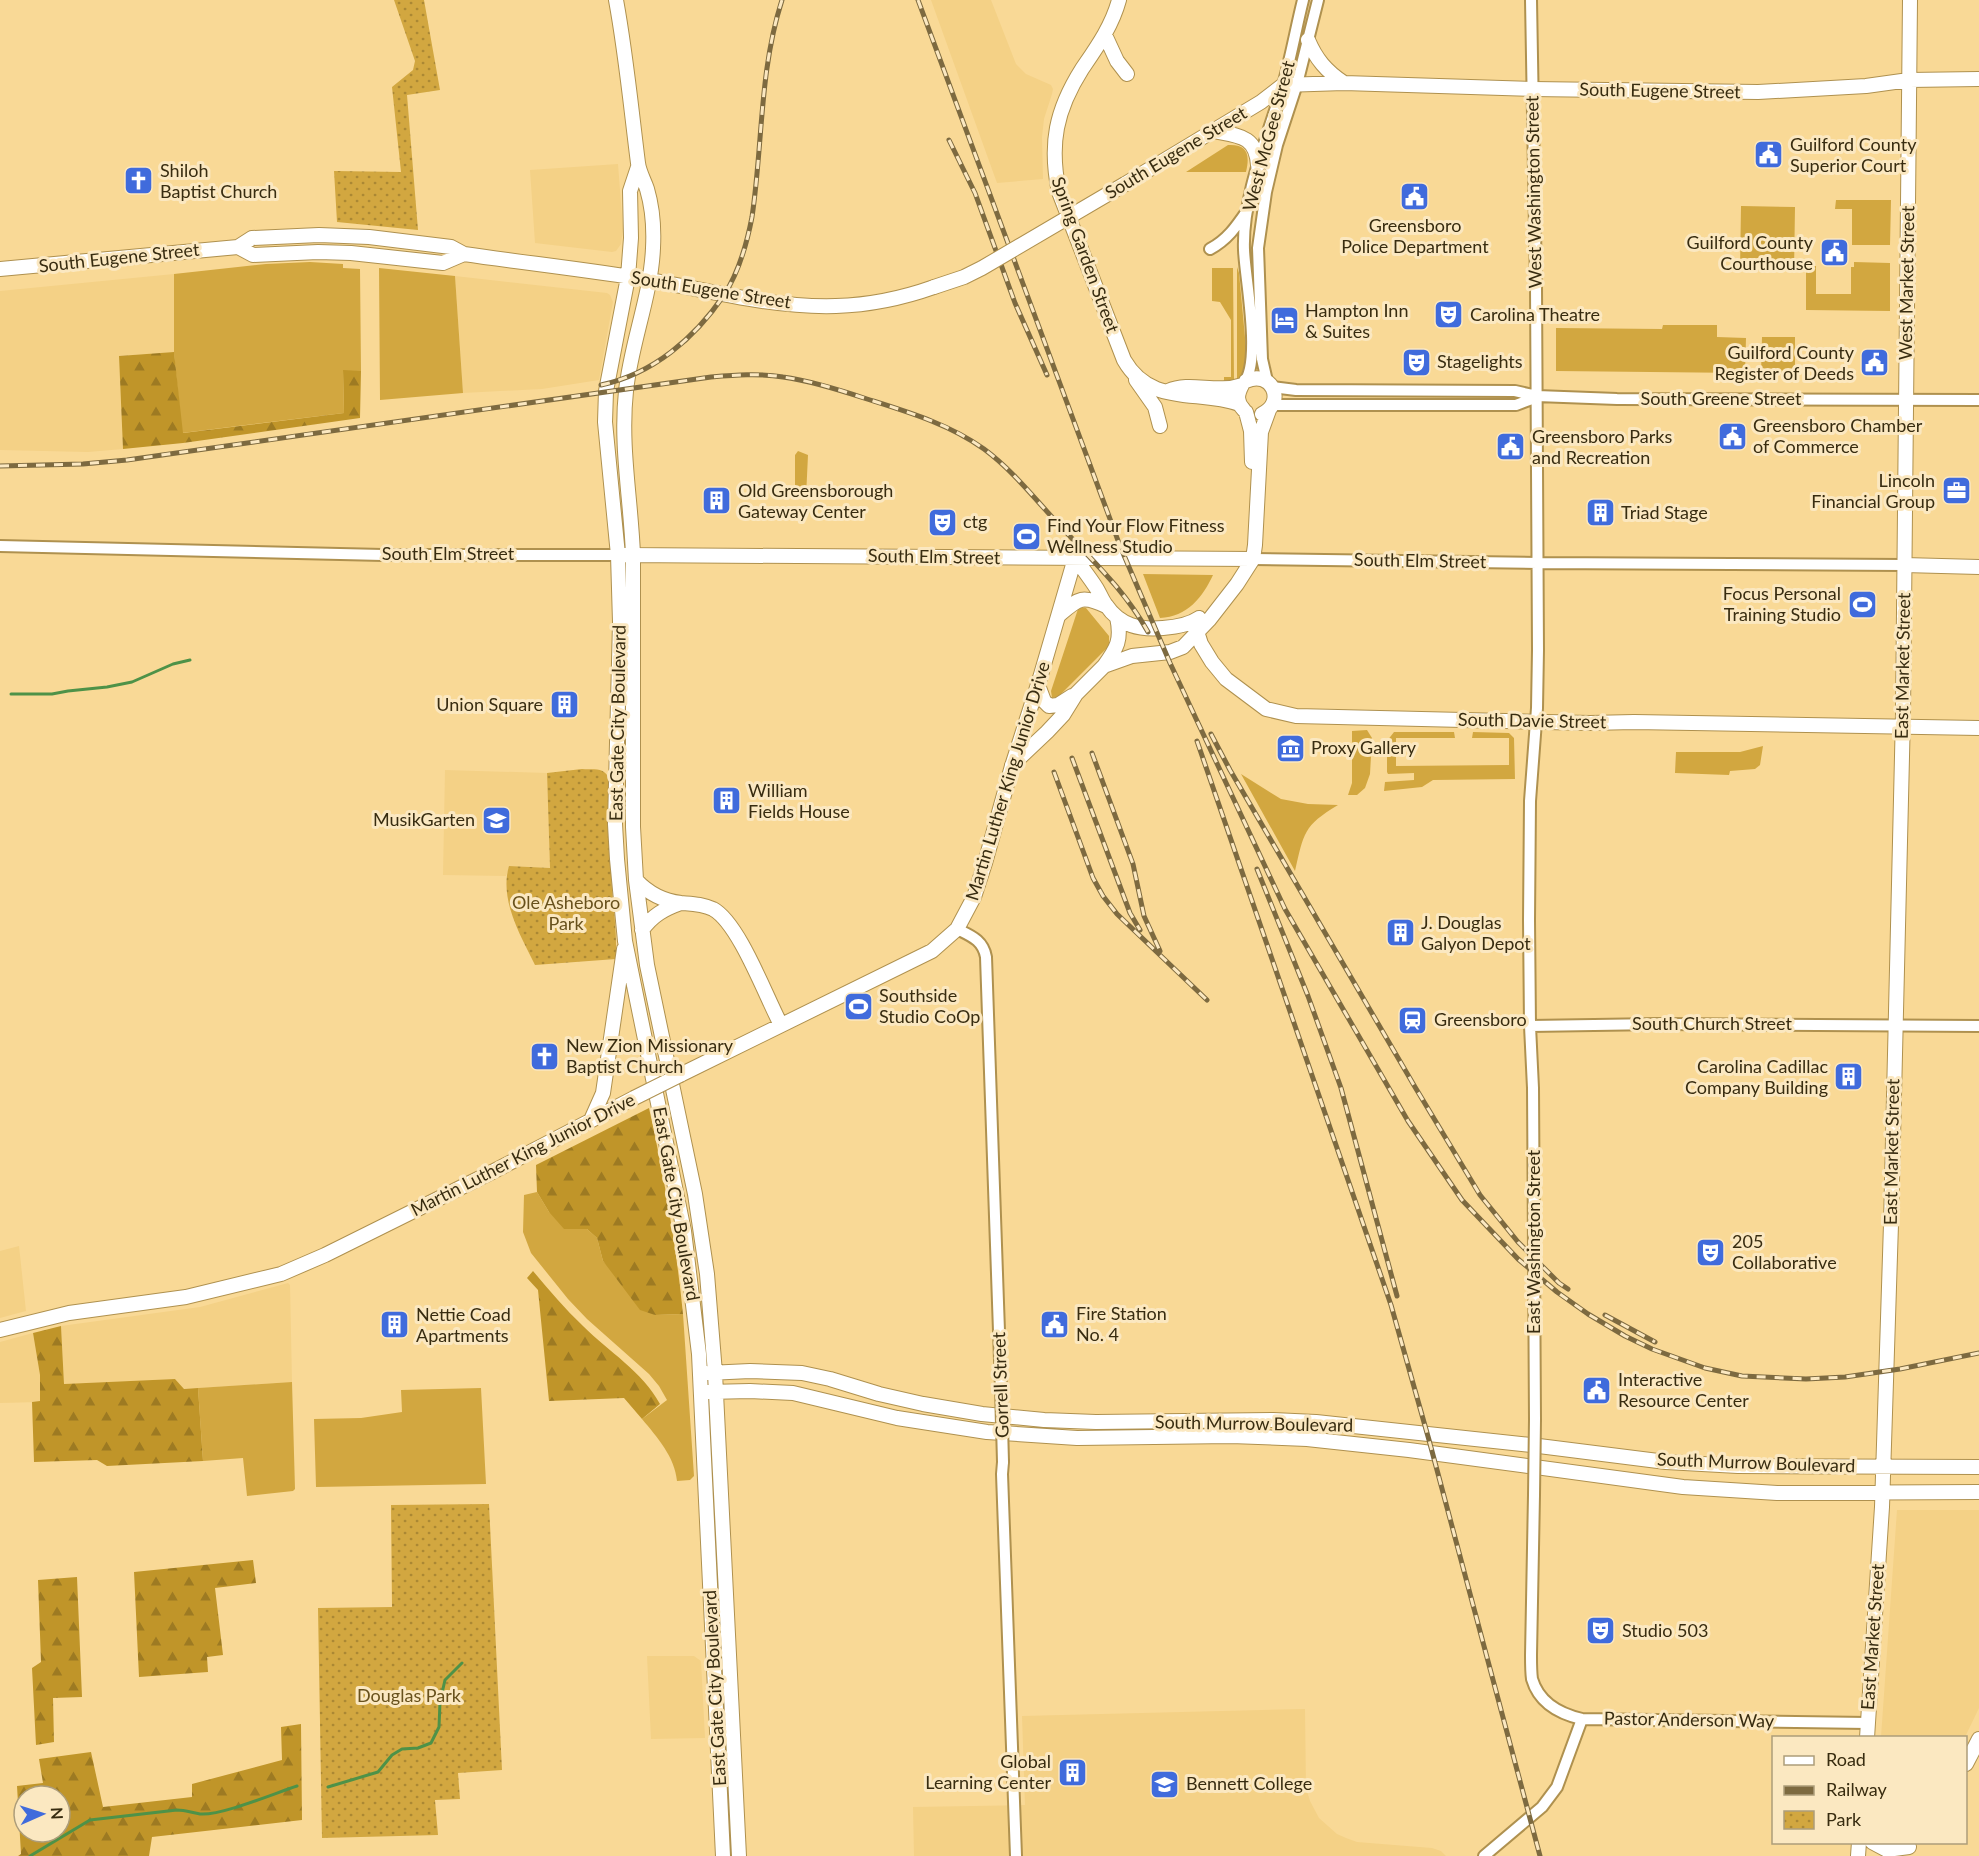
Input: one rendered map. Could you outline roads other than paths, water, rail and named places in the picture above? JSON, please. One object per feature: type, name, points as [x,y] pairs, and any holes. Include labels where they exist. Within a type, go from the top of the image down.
[{"type":"main road","points":[[616,0],[626,56],[638,167]]},
{"type":"main road","name":"Spring Garden Street","points":[[1119,0],[1105,35],[1064,101],[1055,131],[1054,168],[1059,192],[1124,360],[1140,388],[1155,407],[1160,426]]},
{"type":"main road","name":"West Market Street","points":[[1904,565],[1910,0]]},
{"type":"main road","points":[[1105,35],[1117,61],[1127,74]]},
{"type":"main road","points":[[1308,40],[1315,56],[1328,72],[1344,83]]},
{"type":"main road","name":"South Eugene Street","points":[[0,269],[238,247],[252,237],[342,236],[451,247],[464,254],[650,280],[788,304],[836,306],[892,300],[964,277],[1125,184],[1290,84],[1344,83],[1532,89],[1758,92],[1866,86],[1910,80],[1979,79]]},
{"type":"main road","points":[[1213,131],[1249,141],[1255,146],[1258,165]]},
{"type":"main road","name":"East Gate City Boulevard","points":[[638,167],[630,191],[631,238],[628,277],[606,391],[607,439],[618,555],[620,622],[615,824],[625,941],[679,1197],[695,1309],[723,1856]]},
{"type":"main road","name":"East Gate City Boulevard","points":[[638,167],[647,189],[653,248],[650,280],[625,408],[624,447],[633,555],[633,827],[636,880],[647,965],[688,1156],[703,1239],[710,1297],[739,1856]]},
{"type":"main road","points":[[1132,373],[1142,382],[1168,391],[1183,396],[1226,400],[1255,415],[1271,407]]},
{"type":"main road","points":[[1104,666],[1132,656],[1179,649],[1248,559],[1257,537],[1261,432],[1275,396],[1269,384],[1257,378],[1233,388],[1184,387],[1168,391]]},
{"type":"main road","points":[[1244,383],[1238,396],[1251,431],[1248,559]]},
{"type":"main road","name":"South Elm Street","points":[[618,555],[1248,559]]},
{"type":"main road","points":[[1075,558],[1098,590],[1106,606],[1116,617],[1134,627],[1145,629],[1195,628]]},
{"type":"main road","name":"Martin Luther King Junior Drive","points":[[0,1330],[69,1313],[186,1297],[281,1274],[325,1255],[494,1171],[680,1074],[932,951],[957,929],[978,887],[1011,766],[1038,685],[1075,558]]},
{"type":"main road","points":[[1904,565],[1979,567]]},
{"type":"main road","name":"East Market Street","points":[[1867,1730],[1884,1467],[1903,727],[1904,565]]},
{"type":"main road","points":[[1058,616],[1077,600],[1092,599],[1106,606]]},
{"type":"main road","points":[[1011,766],[1055,724],[1076,694],[1104,666],[1116,650],[1120,631],[1116,617]]},
{"type":"main road","name":"South Davie Street","points":[[1195,628],[1212,662],[1226,679],[1266,709],[1296,716],[1979,728]]},
{"type":"main road","points":[[1038,685],[1044,701],[1053,707],[1076,694]]},
{"type":"main road","points":[[636,880],[653,895],[713,909],[725,918],[732,927],[781,1025]]},
{"type":"main road","points":[[642,930],[660,911],[681,903]]},
{"type":"main road","points":[[591,1120],[603,1093],[625,941]]},
{"type":"main road","name":"South Murrow Boulevard","points":[[700,1374],[782,1371],[802,1373],[923,1404],[982,1414],[1044,1420],[1316,1422],[1520,1443],[1665,1462],[1738,1466],[1979,1467]]},
{"type":"main road","name":"South Murrow Boulevard","points":[[700,1393],[750,1391],[793,1393],[929,1424],[1020,1435],[1077,1438],[1307,1439],[1409,1450],[1683,1487],[1777,1493],[1979,1492]]},
{"type":"main road","points":[[1967,1760],[1979,1739]]},
{"type":"main road","points":[[1876,1844],[1887,1850],[1908,1848]]},
{"type":"street","name":"West McGee Street","points":[[1269,384],[1262,359],[1258,248],[1266,192],[1290,84],[1304,0]]},
{"type":"street","name":"West McGee Street","points":[[1244,383],[1253,348],[1244,249],[1248,208],[1263,142],[1308,40],[1318,0]]},
{"type":"street","name":"West Washington Street","points":[[1531,0],[1537,563]]},
{"type":"street","points":[[1209,249],[1222,243],[1248,208]]},
{"type":"street","name":"South Greene Street","points":[[1269,384],[1296,390],[1515,391],[1537,396],[1617,399],[1979,400]]},
{"type":"street","name":"South Greene Street","points":[[1271,407],[1516,405],[1537,396]]},
{"type":"street","name":"South Elm Street","points":[[0,546],[383,555],[618,555]]},
{"type":"street","name":"South Elm Street","points":[[1248,559],[1904,565]]},
{"type":"street","name":"East Washington Street","points":[[1537,563],[1536,722],[1530,801],[1530,1026],[1533,1088],[1535,1419],[1531,1655],[1533,1679],[1539,1694],[1551,1707],[1565,1715],[1582,1719]]},
{"type":"street","name":"Gorrell Street","points":[[957,929],[979,940],[987,957],[1016,1856]]},
{"type":"street","name":"South Church Street","points":[[1530,1026],[1658,1023],[1979,1026]]},
{"type":"street","points":[[1484,1856],[1542,1807],[1557,1787],[1582,1719]]},
{"type":"street","name":"Pastor Anderson Way","points":[[1582,1719],[1867,1730]]},
{"type":"waterway","points":[[11,694],[52,694],[107,687],[132,682],[173,664],[190,660]]},
{"type":"waterway","points":[[328,1787],[378,1772],[392,1755],[402,1749],[418,1748],[431,1743],[439,1727],[440,1702],[445,1680],[462,1663]]},
{"type":"waterway","points":[[30,1856],[90,1820],[177,1810],[209,1814],[234,1808],[297,1786]]},
{"type":"railway","points":[[601,385],[638,372],[671,352],[713,311],[734,277],[745,247],[752,217],[765,81],[782,0]]},
{"type":"railway","points":[[918,0],[1120,546],[1170,663],[1285,909],[1408,1121],[1462,1200],[1518,1259],[1557,1292],[1588,1314],[1652,1349],[1705,1368],[1742,1376],[1806,1379],[1845,1377],[1900,1369],[1979,1353]]},
{"type":"railway","points":[[949,140],[975,193],[1015,303],[1047,375]]},
{"type":"railway","points":[[0,466],[83,464],[127,460],[711,377],[738,375],[783,377],[826,386],[913,414],[957,432],[984,449],[1016,478],[1109,578],[1130,604],[1148,632]]},
{"type":"railway","points":[[1211,734],[1480,1195],[1518,1242],[1568,1289]]},
{"type":"railway","points":[[1197,741],[1391,1305],[1540,1856]]},
{"type":"railway","points":[[1092,753],[1133,864],[1144,916],[1160,951]]},
{"type":"railway","points":[[1072,758],[1130,913],[1140,930]]},
{"type":"railway","points":[[1054,772],[1093,878],[1103,896],[1117,914],[1207,1000]]},
{"type":"railway","points":[[1257,869],[1308,996],[1341,1088],[1397,1296]]},
{"type":"railway","points":[[1605,1315],[1655,1342]]},
{"type":"place","name":"Guilford County Superior Court","points":[[1769,155]]},
{"type":"place","name":"Shiloh Baptist Church","points":[[139,181]]},
{"type":"place","name":"Greensboro Police Department","points":[[1415,197]]},
{"type":"place","name":"Guilford County Courthouse","points":[[1834,253]]},
{"type":"place","name":"Carolina Theatre","points":[[1449,315]]},
{"type":"place","name":"Hampton Inn & Suites","points":[[1284,321]]},
{"type":"place","name":"Stagelights","points":[[1416,362]]},
{"type":"place","name":"Guilford County Register of Deeds","points":[[1875,363]]},
{"type":"place","name":"Greensboro Chamber of Commerce","points":[[1732,436]]},
{"type":"place","name":"Greensboro Parks and Recreation","points":[[1511,447]]},
{"type":"place","name":"Lincoln Financial Group","points":[[1956,491]]},
{"type":"place","name":"Old Greensborough Gateway Center","points":[[717,501]]},
{"type":"place","name":"Triad Stage","points":[[1600,513]]},
{"type":"place","name":"ctg","points":[[942,522]]},
{"type":"place","name":"Find Your Flow Fitness Wellness Studio","points":[[1026,536]]},
{"type":"place","name":"Focus Personal Training Studio","points":[[1862,604]]},
{"type":"place","name":"Union Square","points":[[564,705]]},
{"type":"place","name":"Proxy Gallery","points":[[1290,748]]},
{"type":"place","name":"William Fields House","points":[[727,801]]},
{"type":"place","name":"MusikGarten","points":[[496,820]]},
{"type":"place","name":"J. Douglas Galyon Depot","points":[[1400,933]]},
{"type":"place","name":"Southside Studio CoOp","points":[[858,1006]]},
{"type":"place","name":"Greensboro","points":[[1413,1020]]},
{"type":"place","name":"New Zion Missionary Baptist Church","points":[[545,1056]]},
{"type":"place","name":"Carolina Cadillac Company Building","points":[[1849,1077]]},
{"type":"place","name":"205 Collaborative","points":[[1711,1252]]},
{"type":"place","name":"Fire Station No. 4","points":[[1055,1324]]},
{"type":"place","name":"Nettie Coad Apartments","points":[[395,1325]]},
{"type":"place","name":"Interactive Resource Center","points":[[1597,1390]]},
{"type":"place","name":"Studio 503","points":[[1601,1631]]},
{"type":"place","name":"Global Learning Center","points":[[1072,1772]]},
{"type":"place","name":"Bennett College","points":[[1165,1784]]},
{"type":"park label","name":"Ole Asheboro Park","points":[[566,913]]},
{"type":"park label","name":"Douglas Park","points":[[409,1696]]}]
